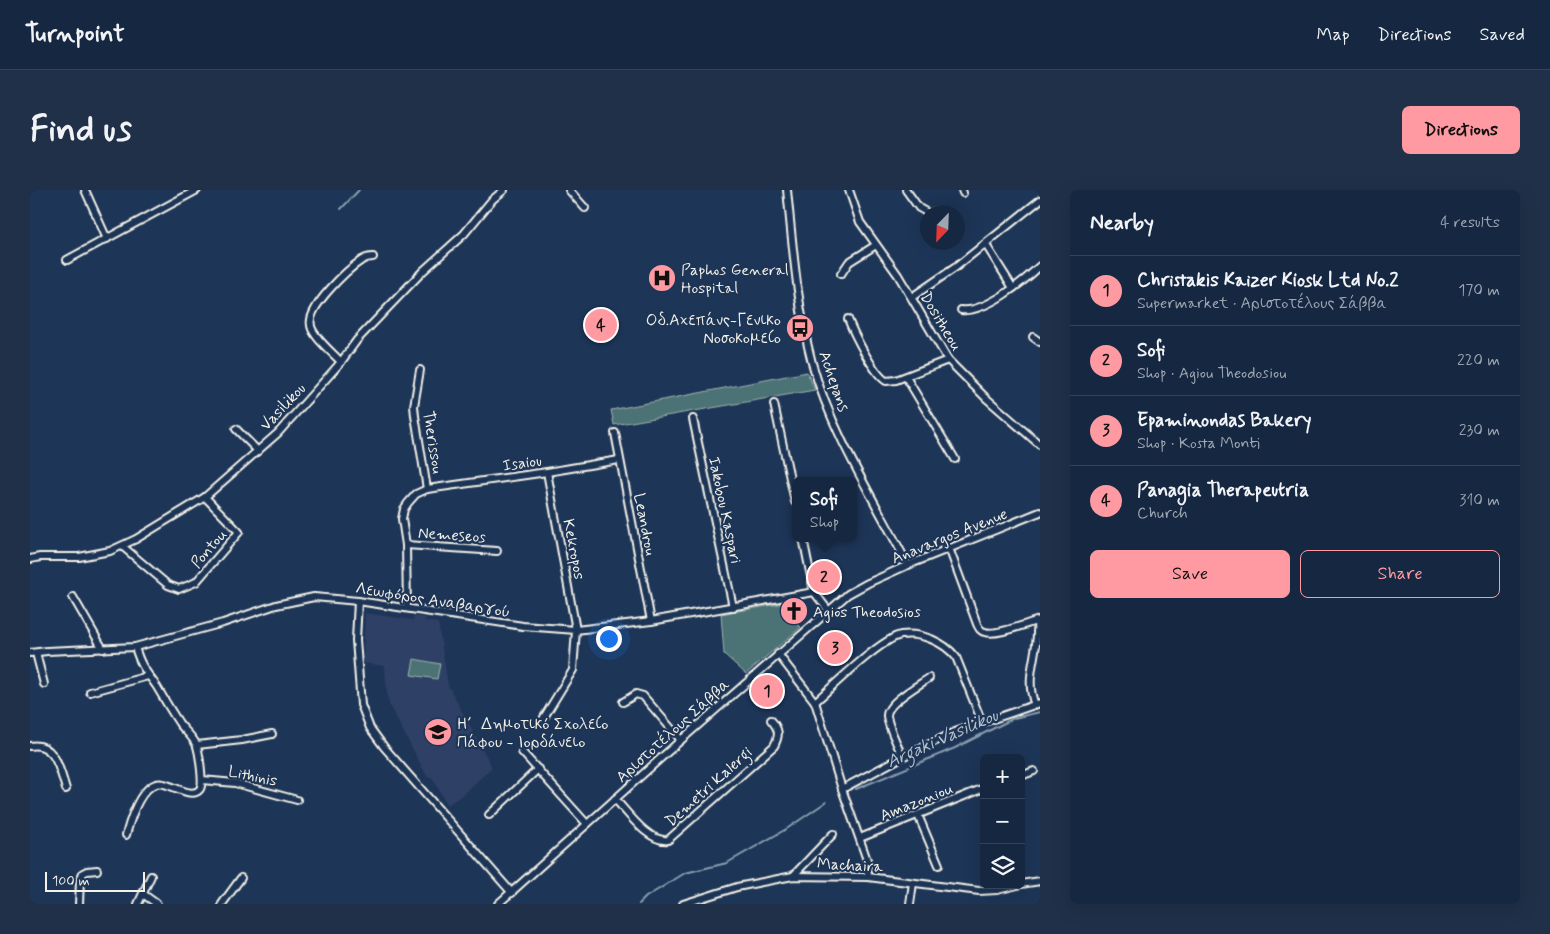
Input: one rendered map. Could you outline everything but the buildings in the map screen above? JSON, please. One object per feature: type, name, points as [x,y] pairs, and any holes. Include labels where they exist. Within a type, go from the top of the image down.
[{"type":"street","points":[[85,190],[107,239]]},
{"type":"street","points":[[67,260],[197,190]]},
{"type":"street","name":"Vasilikou","points":[[30,559],[95,555],[122,546],[205,497],[278,433],[358,340],[423,271],[464,234],[492,200],[504,190]]},
{"type":"street","points":[[569,190],[585,208]]},
{"type":"street","name":"Achepans","points":[[787,190],[797,292],[812,364],[845,447],[908,564]]},
{"type":"street","name":"Dositheou","points":[[848,190],[860,222],[898,275],[948,360],[986,398],[1040,445]]},
{"type":"street","points":[[906,190],[920,209]]},
{"type":"street","points":[[912,297],[986,245],[1040,200]]},
{"type":"street","points":[[841,274],[849,262],[876,245]]},
{"type":"street","points":[[986,245],[1013,288]]},
{"type":"street","points":[[341,362],[316,335],[311,326],[311,316],[341,276],[364,258],[373,257]]},
{"type":"street","points":[[961,310],[968,311],[981,308],[1026,279],[1040,266]]},
{"type":"street","points":[[848,319],[861,345],[883,379],[889,381],[906,377],[948,360]]},
{"type":"street","points":[[1033,337],[1040,342]]},
{"type":"street","name":"Therissou","points":[[420,370],[414,406],[427,489]]},
{"type":"street","points":[[906,377],[956,459]]},
{"type":"street","points":[[774,404],[792,488]]},
{"type":"street","name":"Iakobou Kaspari","points":[[692,418],[733,607]]},
{"type":"street","points":[[236,429],[258,451]]},
{"type":"street","name":"Leandrou","points":[[615,433],[650,621]]},
{"type":"street","name":"Isaiou","points":[[427,489],[619,460]]},
{"type":"street","name":"Kekropos","points":[[543,719],[573,670],[576,630],[547,472]]},
{"type":"street","points":[[408,608],[406,545],[402,526],[404,510],[416,494],[427,489]]},
{"type":"street","name":"Pontou","points":[[122,546],[168,585],[179,589],[196,582],[239,532],[205,497]]},
{"type":"street","name":"Anavargos Avenue","points":[[868,583],[908,564],[1040,512]]},
{"type":"street","points":[[804,542],[814,592],[828,610]]},
{"type":"street","name":"Nemeseos","points":[[406,545],[497,551]]},
{"type":"street","points":[[842,789],[902,757],[955,732],[1037,704],[1030,694],[1030,684],[1038,647],[1038,621],[998,632],[987,633],[981,630],[977,624],[949,548]]},
{"type":"street","name":"Αριστοτέλους Σάββα","points":[[498,904],[828,610],[848,594],[868,583]]},
{"type":"street","name":"Λεωφόρος Αναβαργού","points":[[33,653],[135,647],[224,623],[294,600],[314,597],[358,600],[523,626],[576,630],[650,621],[814,592]]},
{"type":"street","points":[[73,597],[103,649]]},
{"type":"street","points":[[358,600],[356,640],[358,685],[361,705],[370,728],[384,747],[512,892]]},
{"type":"street","points":[[815,702],[886,642],[900,635],[914,635],[927,638],[950,650],[961,666],[982,722]]},
{"type":"street","points":[[126,835],[140,799],[151,787],[162,783],[182,791],[196,792],[201,787],[202,780],[197,745],[167,706],[148,676],[139,661],[135,647]]},
{"type":"street","points":[[33,653],[44,684]]},
{"type":"street","points":[[778,654],[815,702],[842,789],[868,860],[868,877]]},
{"type":"street","points":[[90,692],[148,676]]},
{"type":"street","points":[[902,757],[888,718],[888,711],[893,704],[929,678]]},
{"type":"street","points":[[623,702],[636,694],[643,696],[681,740]]},
{"type":"street","name":"Demetri Kalergi","points":[[615,800],[649,835],[656,840],[668,840],[774,746],[779,732],[772,720]]},
{"type":"street","points":[[197,745],[242,740],[272,734]]},
{"type":"street","points":[[30,746],[39,744],[48,749],[57,762],[66,789]]},
{"type":"street","points":[[522,752],[586,824]]},
{"type":"street","points":[[489,815],[538,769]]},
{"type":"street","points":[[1025,774],[1034,771]]},
{"type":"street","name":"Lithinis","points":[[202,780],[235,783],[297,800]]},
{"type":"street","name":"Amazoniou","points":[[860,838],[980,790]]},
{"type":"street","points":[[918,815],[940,865]]},
{"type":"street","points":[[793,876],[833,834]]},
{"type":"street","points":[[79,904],[80,880],[83,873],[96,870]]},
{"type":"street","points":[[138,904],[152,876]]},
{"type":"street","name":"Machaira","points":[[683,904],[737,887],[793,876],[868,877],[979,891],[1001,889]]},
{"type":"street","points":[[222,904],[240,878]]},
{"type":"street","name":"Machaira","points":[[1025,883],[1040,881]]},
{"type":"street","points":[[910,904],[913,882]]},
{"type":"street","points":[[143,894],[157,904]]},
{"type":"shaded area","name":"Η΄ Δημοτικό Σχολείο Πάφου - Ιορδάνειο","points":[[365,613],[413,620],[414,616],[426,618],[425,621],[438,623],[448,685],[492,767],[463,795],[447,805],[432,777],[428,778],[390,707],[387,696],[385,666],[363,663]]},
{"type":"green space","points":[[807,372],[815,390],[614,425],[611,410]]},
{"type":"green space","points":[[785,603],[789,618],[801,627],[746,674],[724,654],[721,614]]},
{"type":"green space","points":[[414,659],[440,664],[437,679],[411,675]]},
{"type":"waterway","points":[[341,209],[359,190]]},
{"type":"waterway","name":"Argaki Vasilikou","points":[[856,789],[955,748],[1014,718],[1040,712]]},
{"type":"waterway","name":"Argaki Vasilikou","points":[[639,904],[646,897],[685,873],[727,863],[788,828],[826,802]]},
{"type":"place","name":"Paphos General Hospital","points":[[662,278]]},
{"type":"place","name":"Panagia Therapeutria","points":[[601,325]]},
{"type":"place","name":"Οδ.Αχεπάνς-Γενικο Νοσοκομείο","points":[[800,328]]},
{"type":"place","name":"Sofi","points":[[824,577]]},
{"type":"place","name":"Agios Theodosios","points":[[794,611]]},
{"type":"place","name":"Epaminondas Bakery","points":[[835,648]]},
{"type":"place","name":"Christakis Kaizer Kiosk Ltd No.2","points":[[767,691]]},
{"type":"place","name":"Η΄ Δημοτικό Σχολείο Πάφου - Ιορδάνειο","points":[[438,732]]}]
